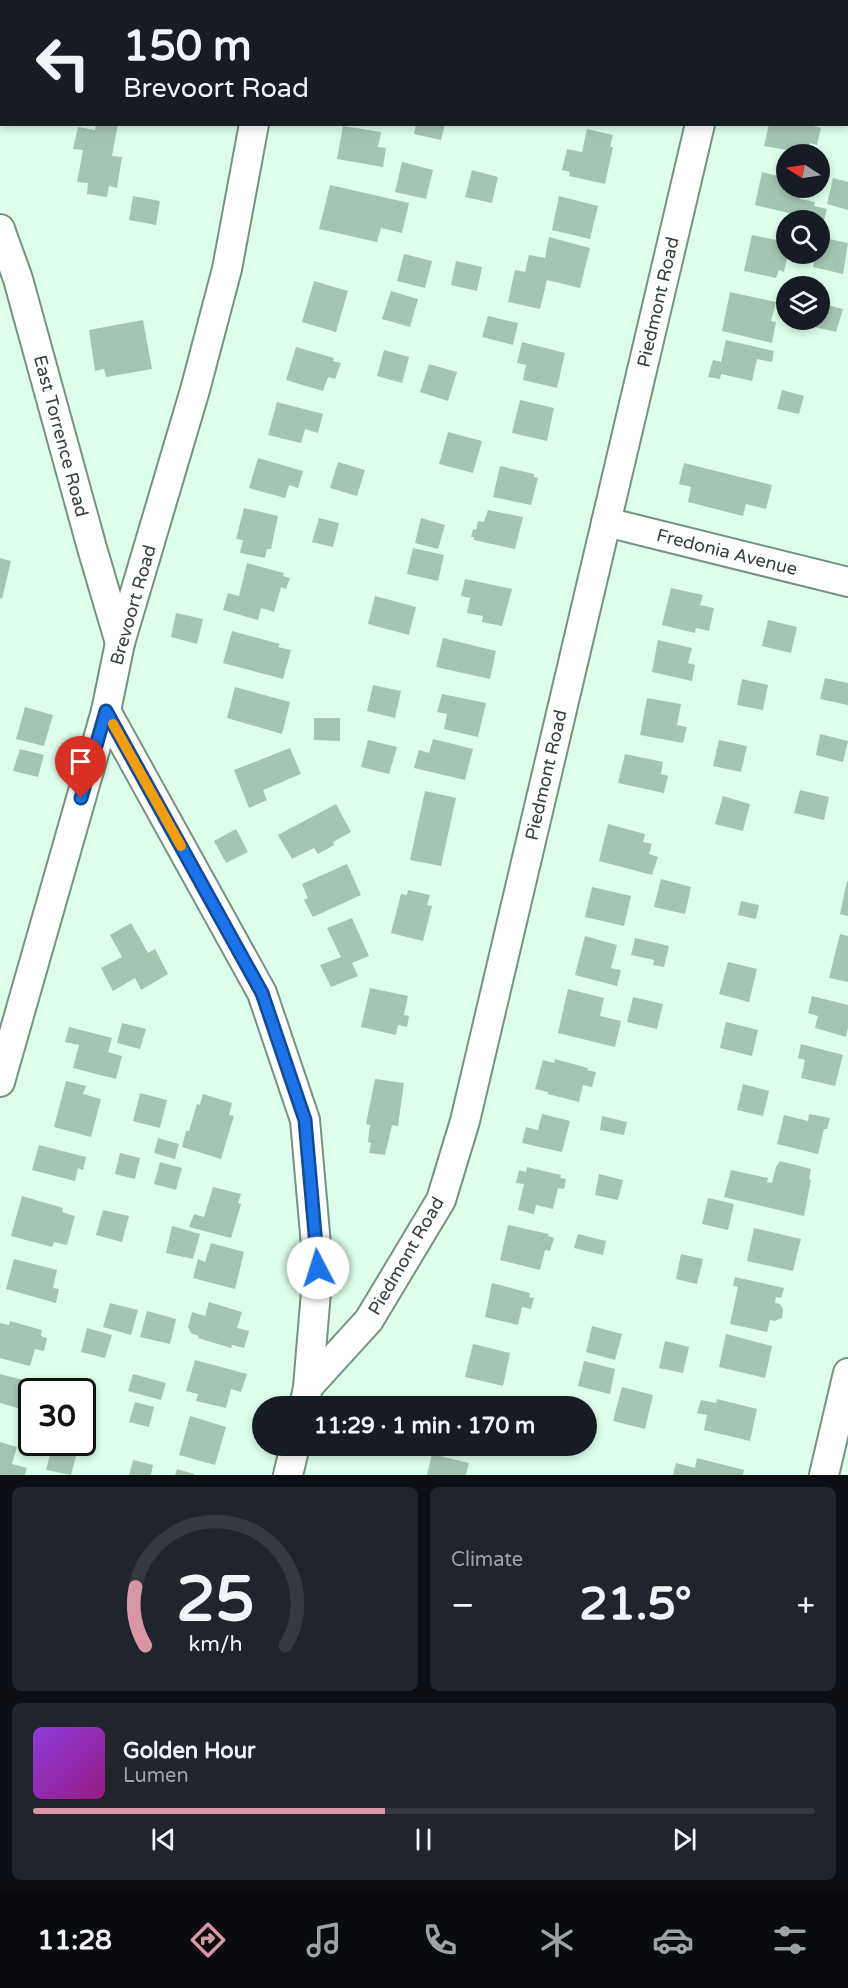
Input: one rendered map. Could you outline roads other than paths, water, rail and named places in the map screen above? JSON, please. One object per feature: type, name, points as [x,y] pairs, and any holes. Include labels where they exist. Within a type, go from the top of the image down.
[{"type":"street","name":"Brevoort Road","points":[[0,1082],[106,711],[120,644],[183,432],[227,269],[254,126]]},
{"type":"street","name":"Piedmont Road","points":[[307,1396],[369,1320],[441,1200],[467,1109],[700,126]]},
{"type":"street","name":"East Torrence Road","points":[[0,229],[18,279],[120,644]]},
{"type":"street","name":"Fredonia Avenue","points":[[606,522],[848,582]]},
{"type":"street","points":[[106,711],[262,993],[305,1120],[318,1268],[306,1396]]},
{"type":"street","points":[[824,1475],[848,1373]]},
{"type":"street","points":[[288,1475],[293,1456]]}]
